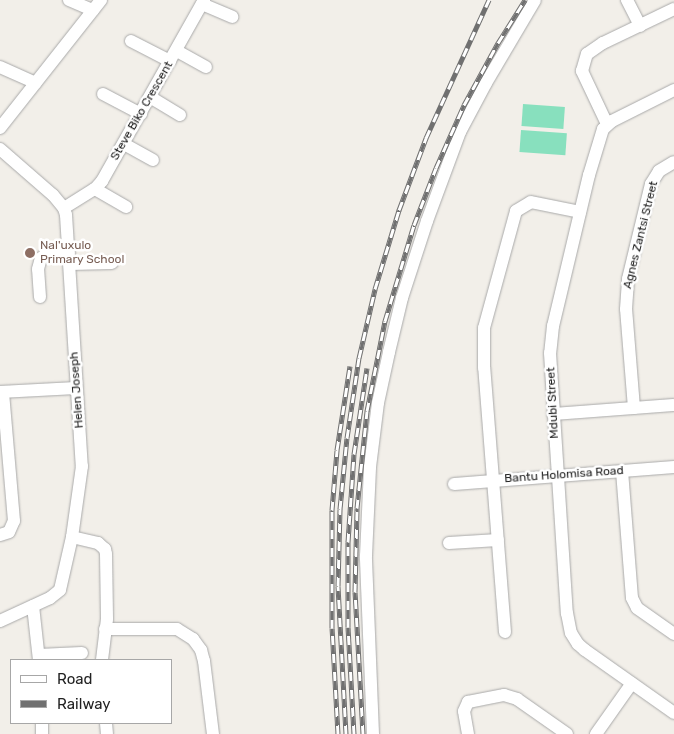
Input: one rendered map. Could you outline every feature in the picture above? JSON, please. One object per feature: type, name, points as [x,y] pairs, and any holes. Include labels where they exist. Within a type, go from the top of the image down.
[{"type":"street","points":[[0,128],[97,5],[69,0]]},
{"type":"street","points":[[373,734],[366,556],[370,467],[378,403],[389,352],[421,238],[439,184],[460,132],[486,83],[536,0]]},
{"type":"street","points":[[628,0],[640,26]]},
{"type":"street","points":[[203,2],[232,17]]},
{"type":"street","name":"Steve Biko Crescent","points":[[64,208],[95,189],[124,144],[203,2]]},
{"type":"street","points":[[674,9],[593,48],[583,62],[582,71],[607,124],[674,90]]},
{"type":"street","points":[[131,41],[206,67]]},
{"type":"street","points":[[0,67],[36,83]]},
{"type":"street","points":[[103,94],[141,114]]},
{"type":"street","points":[[150,97],[180,114]]},
{"type":"street","name":"Mdubi Street","points":[[607,124],[600,135],[551,339],[553,414],[567,613],[571,633],[578,644],[674,712]]},
{"type":"street","points":[[124,144],[153,160]]},
{"type":"street","points":[[0,149],[53,195],[64,208]]},
{"type":"street","name":"Agnes Zantsi Street","points":[[634,408],[626,309],[628,279],[651,184],[659,172],[674,162]]},
{"type":"street","points":[[95,189],[126,207]]},
{"type":"street","points":[[505,632],[483,337],[514,216],[520,207],[531,202],[580,212]]},
{"type":"street","name":"Helen Joseph","points":[[0,621],[56,595],[60,590],[72,537],[82,466],[64,208]]},
{"type":"street","points":[[40,297],[38,269],[41,258],[45,254],[69,259],[112,263]]},
{"type":"street","points":[[0,535],[9,532],[14,521],[2,392],[76,388]]},
{"type":"street","points":[[553,414],[674,405]]},
{"type":"street","name":"Bantu Holomisa Road","points":[[454,484],[674,467]]},
{"type":"street","points":[[622,471],[632,598],[637,608],[674,634]]},
{"type":"street","points":[[72,537],[98,543],[105,549],[107,571],[102,659]]},
{"type":"street","points":[[449,544],[498,540]]},
{"type":"street","points":[[34,606],[39,658],[82,653]]},
{"type":"street","points":[[105,629],[177,629],[193,639],[201,650],[204,661],[213,734]]},
{"type":"street","points":[[596,734],[632,683]]},
{"type":"street","points":[[468,734],[464,711],[468,702],[504,695],[518,700],[567,734]]},
{"type":"green space","points":[[523,104],[565,107],[563,129],[521,126]]},
{"type":"green space","points":[[521,130],[567,133],[565,155],[519,152]]},
{"type":"railway","points":[[346,734],[338,586],[340,509],[347,438],[359,358],[375,289],[399,210],[426,138],[489,0]]},
{"type":"railway","points":[[363,734],[355,592],[357,508],[367,411],[385,321],[414,225],[436,168],[464,105],[498,43],[525,0]]},
{"type":"railway","points":[[338,734],[332,628],[332,510],[337,450],[350,366]]},
{"type":"railway","points":[[354,734],[348,627],[348,542],[354,454],[367,368]]},
{"type":"place","name":"Nal'uxulo Primary School","points":[[30,253]]}]
